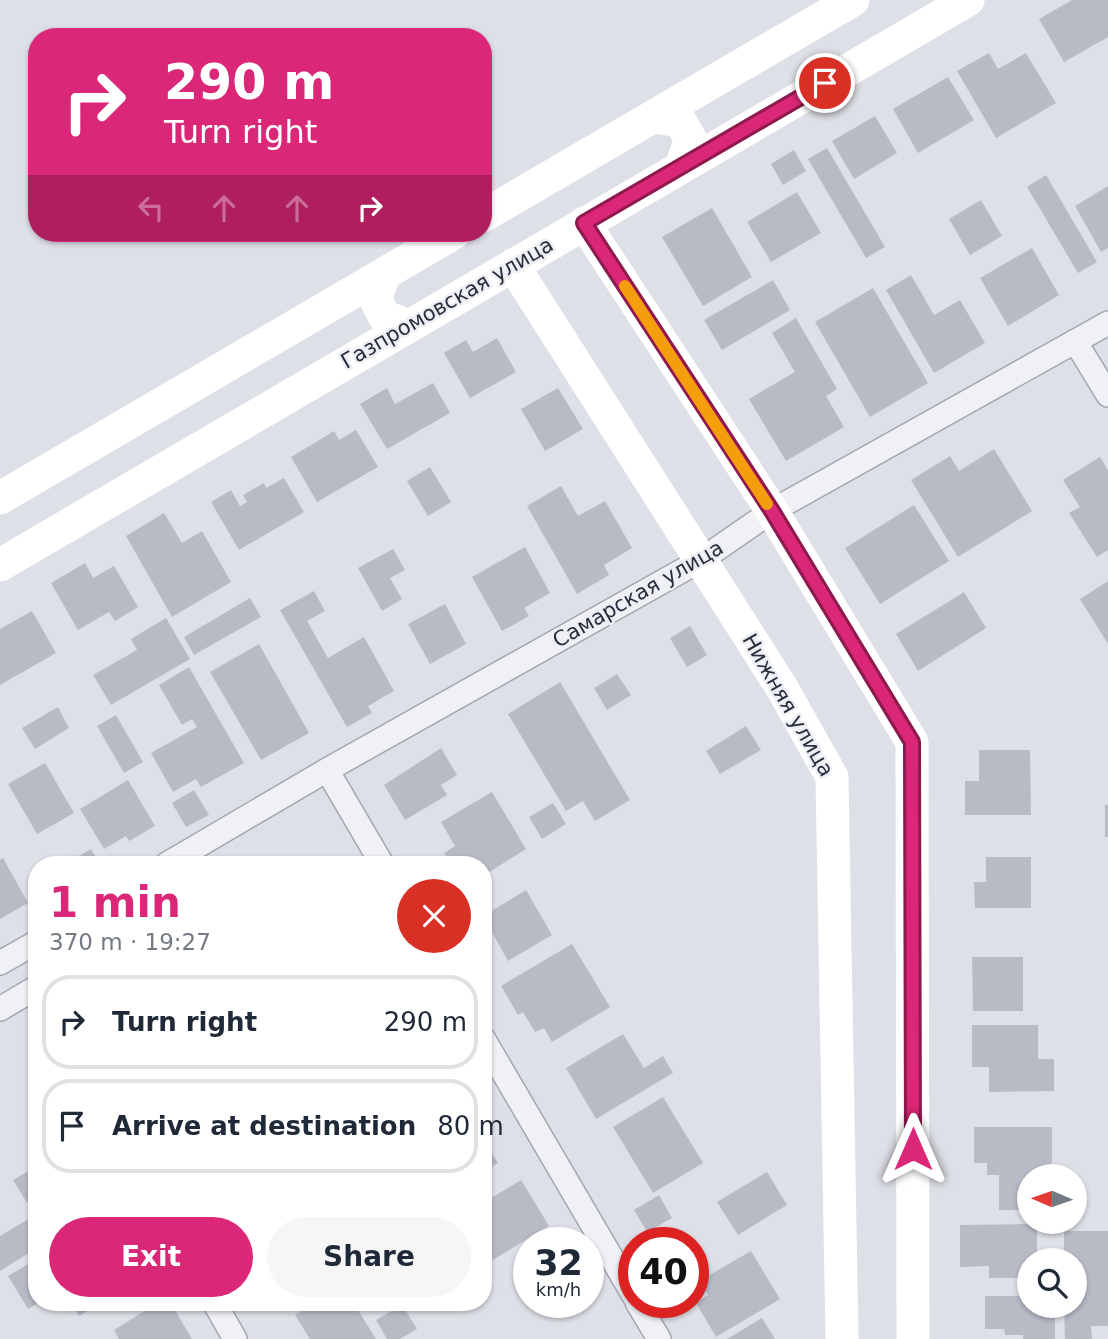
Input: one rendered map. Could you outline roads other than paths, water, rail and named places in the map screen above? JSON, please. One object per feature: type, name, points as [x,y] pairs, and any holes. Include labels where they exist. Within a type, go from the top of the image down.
[{"type":"street","points":[[492,211],[853,0]]},
{"type":"street","name":"Газпромовская улица","points":[[0,565],[968,0]]},
{"type":"street","points":[[653,117],[680,121],[691,140],[681,166]]},
{"type":"street","points":[[584,223],[772,511],[912,742],[913,1339]]},
{"type":"street","points":[[0,498],[439,242]]},
{"type":"street","name":"Нижняя улица","points":[[513,265],[782,688],[832,777],[842,1339]]},
{"type":"street","points":[[385,274],[375,298],[384,316],[408,326]]},
{"type":"street","name":"Самарская улица","points":[[181,856],[701,560],[772,511],[1108,323]]},
{"type":"street","points":[[1075,341],[1108,395]]},
{"type":"street","points":[[327,771],[377,856]]},
{"type":"street","points":[[18,953],[28,970]]},
{"type":"street","points":[[0,1009],[28,991]]},
{"type":"street","points":[[492,1053],[618,1269]]},
{"type":"street","points":[[219,1311],[235,1339]]},
{"type":"street","points":[[647,1318],[659,1339]]}]
